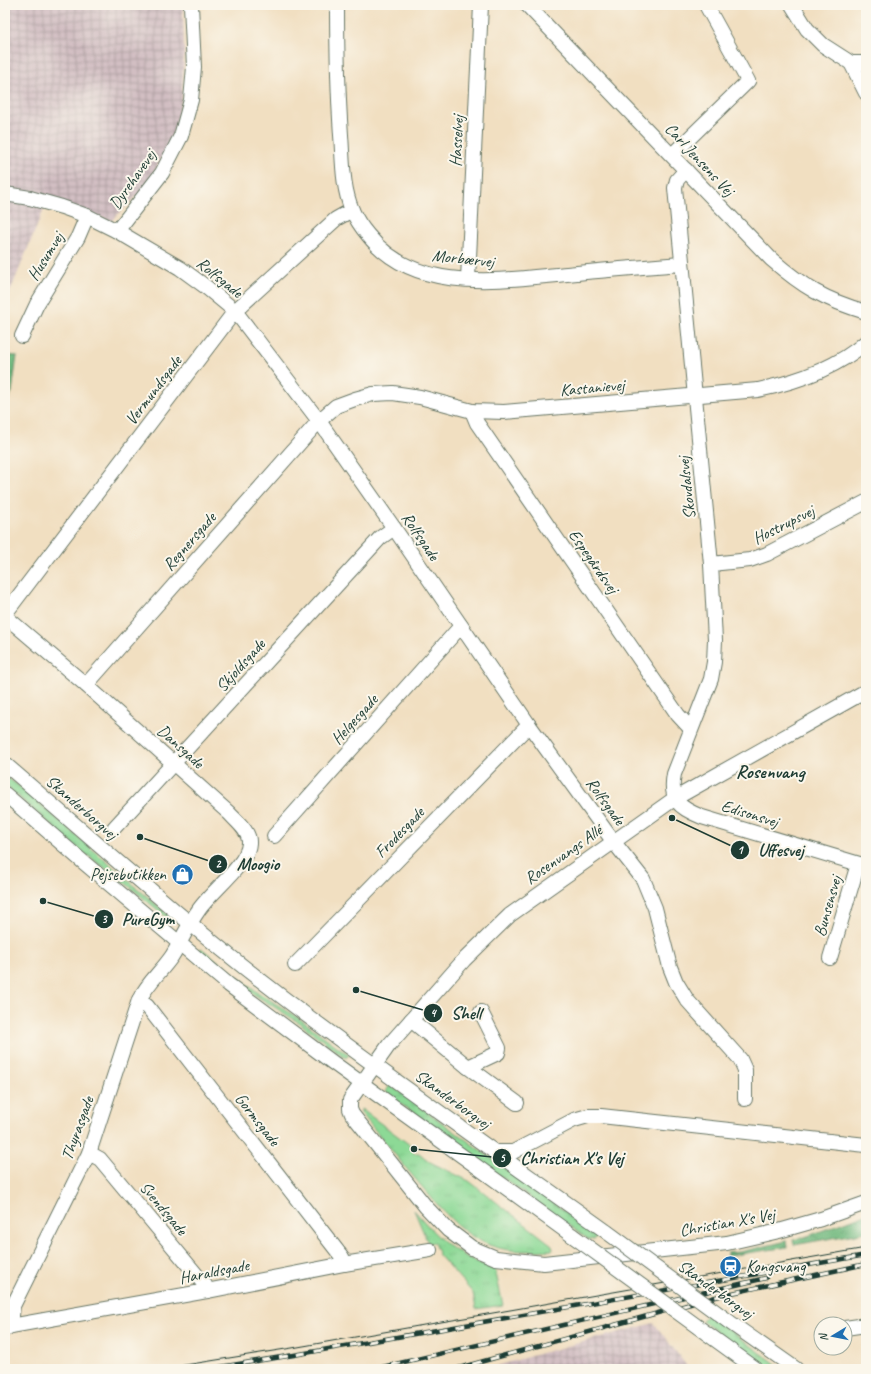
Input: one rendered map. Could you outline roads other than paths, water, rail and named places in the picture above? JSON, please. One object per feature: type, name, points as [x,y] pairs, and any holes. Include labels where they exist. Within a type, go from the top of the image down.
[{"type":"street","name":"Dyrehavevej","points":[[117,231],[162,173],[180,136],[191,100],[194,67],[191,5]]},
{"type":"street","name":"Morbærvej","points":[[337,5],[338,91],[343,170],[352,210],[375,244],[400,262],[421,272],[441,277],[468,280],[500,280],[681,264]]},
{"type":"street","name":"Hasselvej","points":[[468,280],[481,5]]},
{"type":"street","name":"Carl Jensens Vej","points":[[527,5],[747,235],[791,277],[826,298],[844,306],[866,312]]},
{"type":"street","points":[[672,155],[748,81],[706,5]]},
{"type":"street","points":[[792,5],[807,29],[823,45],[851,63],[866,93]]},
{"type":"street","points":[[851,63],[866,63]]},
{"type":"street","name":"Skovdalsvej","points":[[674,799],[672,783],[674,774],[711,679],[716,640],[711,564],[681,264],[675,188],[678,180],[686,170]]},
{"type":"street","name":"Rolfsgade","points":[[5,194],[36,199],[62,207],[87,216],[117,231],[180,268],[235,311],[318,421],[394,528],[528,725],[613,841],[644,879],[656,908],[670,967],[687,1000],[740,1060],[745,1070],[745,1099]]},
{"type":"street","name":"Vermundsgade","points":[[5,615],[235,311],[336,219],[352,210]]},
{"type":"street","name":"Husumvej","points":[[22,336],[37,304],[78,236],[87,216]]},
{"type":"street","name":"Kastanievej","points":[[318,421],[336,406],[373,394],[393,393],[420,396],[472,411],[504,412],[758,390],[783,385],[811,375],[832,365],[858,349],[866,342]]},
{"type":"street","name":"Espegårdsvej","points":[[472,411],[477,423],[673,708],[691,729]]},
{"type":"street","name":"Regnersgade","points":[[86,685],[318,421]]},
{"type":"street","name":"Hostrupsvej","points":[[711,564],[750,560],[767,554],[866,502]]},
{"type":"street","name":"Skjoldsgade","points":[[114,828],[380,538],[394,528]]},
{"type":"street","name":"Dansgade","points":[[5,615],[174,763],[242,826],[249,843],[242,860],[198,910],[191,924]]},
{"type":"street","name":"Helgesgade","points":[[274,836],[461,626]]},
{"type":"street","name":"Rosenvangs Allé","points":[[375,1065],[389,1045],[464,960],[510,914],[674,799],[866,691]]},
{"type":"street","name":"Frodesgade","points":[[295,965],[528,725]]},
{"type":"street","name":"Skanderborgvej","points":[[5,764],[191,924],[281,996],[494,1152],[796,1369]]},
{"type":"street","points":[[5,794],[179,944],[229,985],[362,1084],[756,1369]]},
{"type":"street","name":"Edisonsvej","points":[[674,799],[687,811],[702,817],[862,865]]},
{"type":"street","name":"Bunsensvej","points":[[830,958],[862,865]]},
{"type":"street","points":[[179,944],[191,924]]},
{"type":"street","name":"Thyrasgade","points":[[8,1328],[14,1306],[89,1153],[139,1000],[146,987],[172,956],[179,944]]},
{"type":"street","name":"Gormsgade","points":[[139,1000],[147,1006],[318,1226],[342,1257],[344,1264]]},
{"type":"street","points":[[468,1067],[498,1053],[499,1048],[481,1012]]},
{"type":"street","points":[[411,1020],[468,1067],[517,1103]]},
{"type":"street","name":"Christian X's Vej","points":[[375,1065],[350,1100],[350,1109],[352,1114],[426,1207],[448,1230],[472,1248],[496,1258],[544,1263],[728,1243],[821,1219],[866,1203]]},
{"type":"street","points":[[494,1152],[513,1152],[574,1120],[601,1116],[866,1145]]},
{"type":"street","name":"Svendsgade","points":[[89,1153],[100,1159],[206,1285],[208,1291]]},
{"type":"street","name":"Haraldsgade","points":[[8,1328],[344,1264],[430,1250]]},
{"type":"street","points":[[853,1327],[866,1325]]},
{"type":"tram line","points":[[160,1369],[292,1348],[866,1248]]},
{"type":"railway","points":[[208,1369],[866,1255]]},
{"type":"railway","points":[[455,1369],[723,1295],[866,1264]]},
{"type":"railway","points":[[374,1369],[766,1278]]},
{"type":"place","name":"Uffesvej","points":[[672,818]]},
{"type":"place","name":"Moogio","points":[[140,837]]},
{"type":"place","name":"Pejsebutikken","points":[[182,874]]},
{"type":"place","name":"PureGym","points":[[43,901]]},
{"type":"place","name":"Shell","points":[[356,990]]},
{"type":"place","name":"Christian X's Vej","points":[[414,1149]]},
{"type":"place","name":"Kongsvang","points":[[730,1266]]},
{"type":"district","name":"Rosenvang","points":[[770,771]]}]
